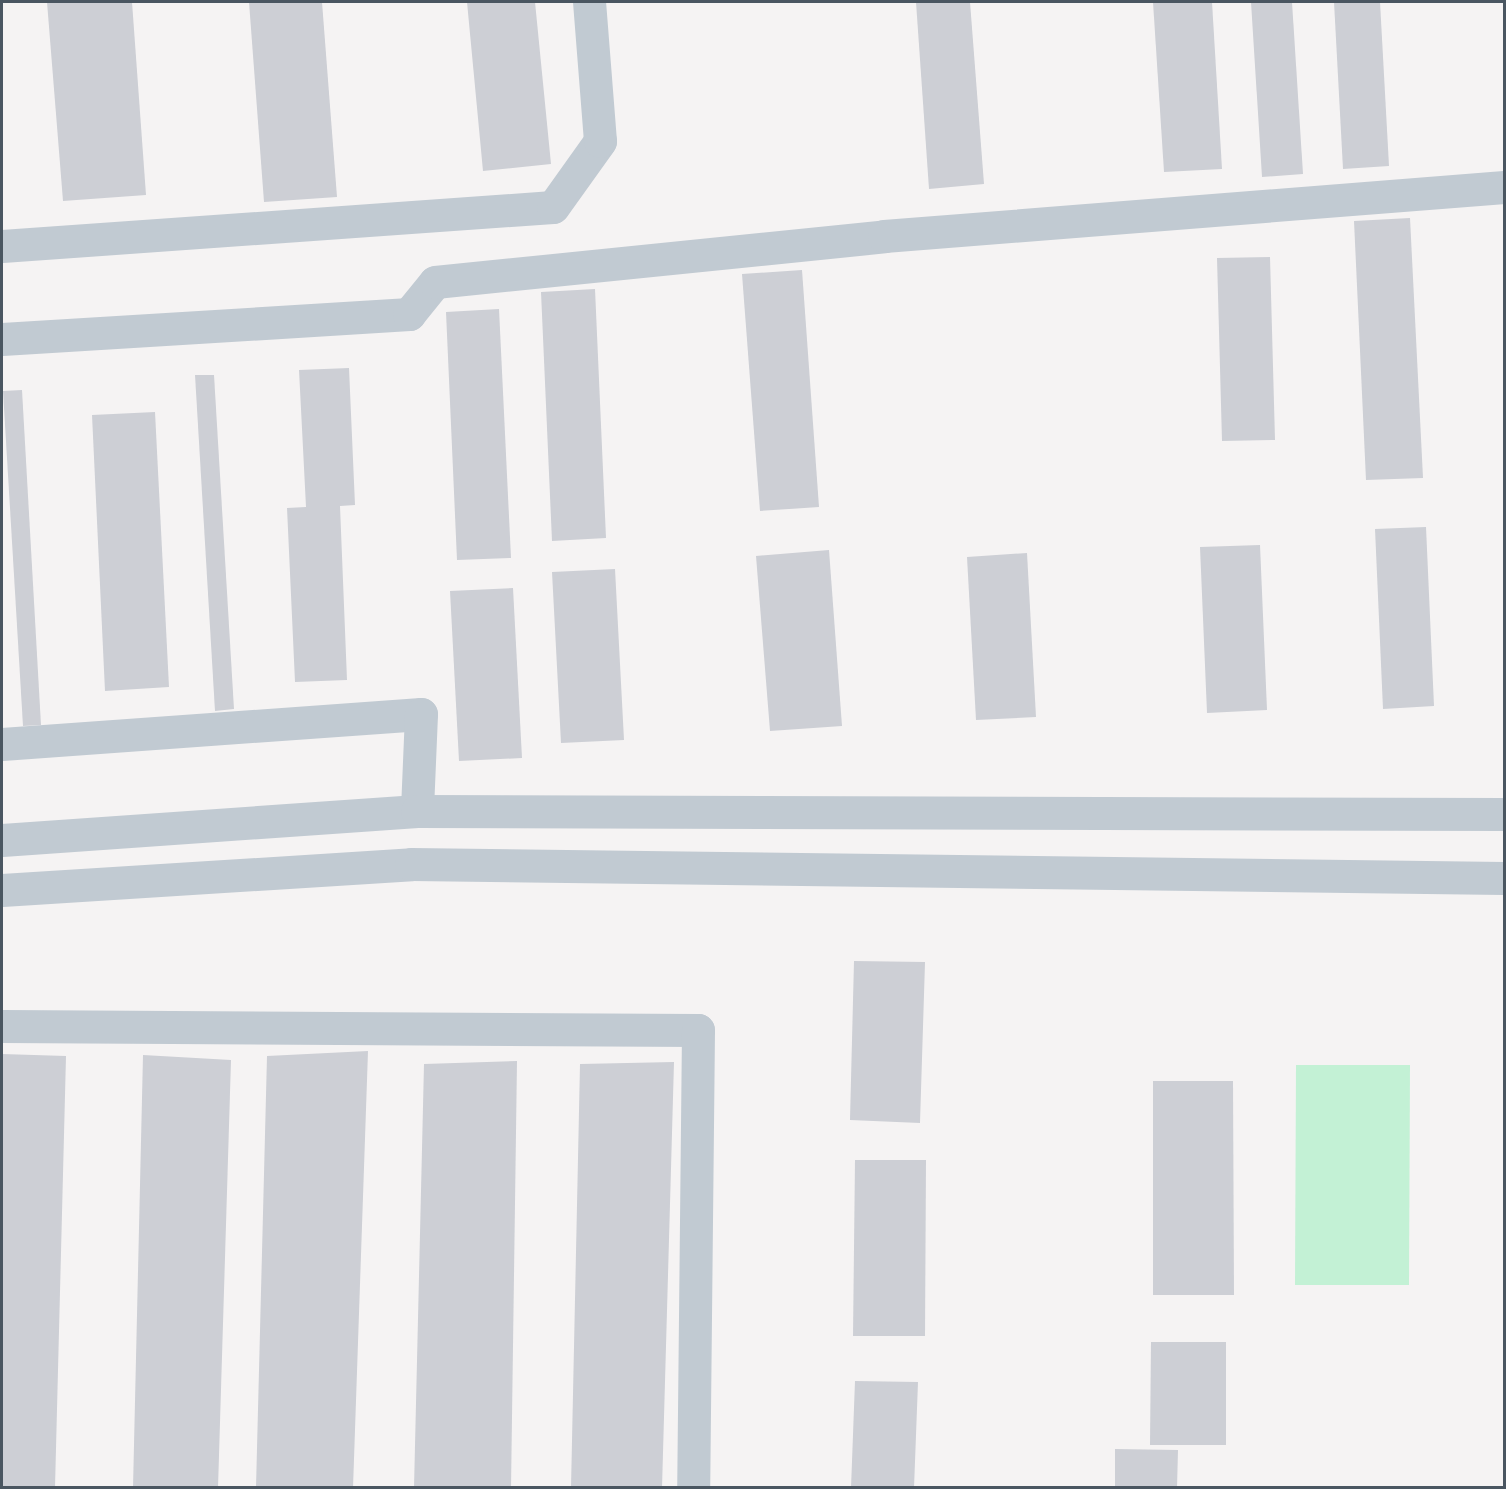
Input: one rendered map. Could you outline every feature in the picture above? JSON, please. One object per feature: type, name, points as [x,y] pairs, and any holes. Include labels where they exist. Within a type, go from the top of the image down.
[{"type":"street","points":[[2,246],[553,207],[600,141],[589,2]]},
{"type":"street","points":[[2,339],[409,314],[435,282],[896,235],[1504,188]]},
{"type":"street","points":[[2,744],[421,714],[417,811]]},
{"type":"street","points":[[2,840],[417,811],[1504,814]]},
{"type":"street","points":[[2,890],[411,864],[1504,878]]},
{"type":"street","points":[[2,1026],[698,1030],[693,1488]]},
{"type":"green space","points":[[1296,1065],[1410,1065],[1409,1285],[1295,1285]]},
{"type":"building","points":[[47,2],[132,2],[146,195],[63,201]]},
{"type":"building","points":[[249,2],[322,2],[337,197],[264,202]]},
{"type":"building","points":[[467,2],[535,2],[551,164],[483,171]]},
{"type":"building","points":[[916,2],[970,2],[984,184],[929,189]]},
{"type":"building","points":[[1153,2],[1212,2],[1222,169],[1164,172]]},
{"type":"building","points":[[1251,2],[1292,2],[1303,174],[1262,177]]},
{"type":"building","points":[[1334,2],[1380,2],[1389,166],[1343,169]]},
{"type":"building","points":[[1410,218],[1423,478],[1366,480],[1354,221]]},
{"type":"building","points":[[1270,257],[1275,440],[1222,441],[1217,258]]},
{"type":"building","points":[[802,270],[819,507],[760,511],[742,274]]},
{"type":"building","points":[[595,289],[606,538],[552,541],[541,292]]},
{"type":"building","points":[[499,309],[511,558],[457,560],[446,312]]},
{"type":"building","points":[[349,368],[355,505],[340,506],[347,680],[295,682],[287,508],[306,507],[299,370]]},
{"type":"building","points":[[195,375],[214,375],[234,709],[215,711]]},
{"type":"building","points":[[22,390],[41,725],[23,726],[3,391]]},
{"type":"building","points":[[155,412],[169,687],[105,691],[92,415]]},
{"type":"building","points":[[1426,527],[1434,706],[1383,709],[1375,529]]},
{"type":"building","points":[[1260,545],[1267,710],[1207,713],[1200,547]]},
{"type":"building","points":[[829,550],[842,726],[770,731],[756,556]]},
{"type":"building","points":[[1027,553],[1036,717],[976,720],[967,557]]},
{"type":"building","points":[[615,569],[624,740],[561,743],[552,572]]},
{"type":"building","points":[[513,588],[522,758],[459,761],[450,591]]},
{"type":"building","points":[[854,961],[925,962],[920,1123],[850,1120]]},
{"type":"building","points":[[368,1051],[353,1488],[256,1488],[267,1056]]},
{"type":"building","points":[[2,1054],[66,1056],[55,1488],[2,1488]]},
{"type":"building","points":[[143,1055],[231,1060],[218,1488],[133,1488]]},
{"type":"building","points":[[517,1061],[511,1488],[414,1488],[424,1064]]},
{"type":"building","points":[[674,1062],[662,1488],[571,1488],[580,1064]]},
{"type":"building","points":[[1153,1081],[1233,1081],[1234,1295],[1153,1295]]},
{"type":"building","points":[[855,1160],[926,1160],[925,1336],[853,1336]]},
{"type":"building","points":[[1151,1342],[1226,1342],[1226,1445],[1150,1445]]},
{"type":"building","points":[[855,1381],[918,1382],[914,1488],[851,1488]]},
{"type":"building","points":[[1115,1449],[1178,1450],[1177,1488],[1115,1488]]}]
